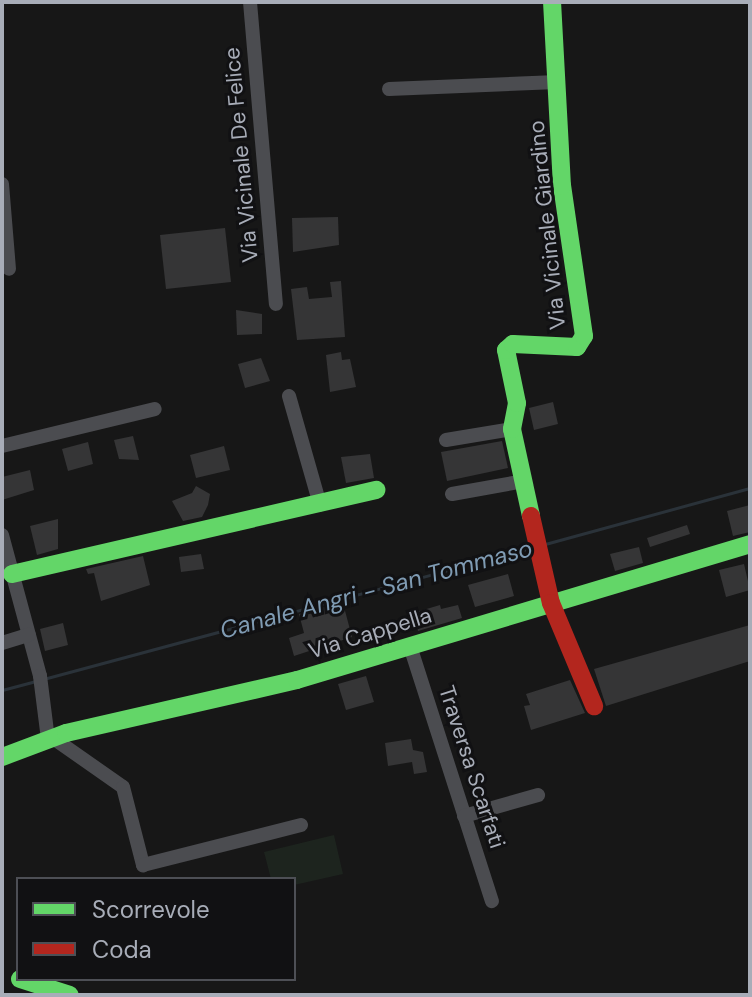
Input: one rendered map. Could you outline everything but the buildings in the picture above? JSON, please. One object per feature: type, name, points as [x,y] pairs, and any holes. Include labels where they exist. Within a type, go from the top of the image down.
[{"type":"main road","name":"Via Vicinale Giardino","points":[[552,2],[562,186],[584,336],[577,347],[508,345],[517,403],[512,429],[551,603],[594,706]]},
{"type":"main road","points":[[12,574],[376,490]]},
{"type":"main road","name":"Via Cappella","points":[[2,757],[50,739],[297,680],[750,544]]},
{"type":"main road","points":[[25,981],[70,995]]},
{"type":"main road","points":[[2,989],[22,995]]},
{"type":"street","name":"Via Vicinale De Felice","points":[[250,2],[276,304]]},
{"type":"street","points":[[389,89],[557,82]]},
{"type":"street","points":[[2,184],[9,269]]},
{"type":"street","points":[[289,396],[320,505]]},
{"type":"street","points":[[2,446],[155,409]]},
{"type":"street","points":[[446,440],[512,429]]},
{"type":"street","points":[[452,494],[524,481]]},
{"type":"street","points":[[2,535],[40,681],[50,739],[123,787],[143,865],[301,825]]},
{"type":"street","points":[[2,643],[29,635]]},
{"type":"street","name":"Traversa Scarfati","points":[[410,646],[492,901]]},
{"type":"street","points":[[464,816],[538,795]]},
{"type":"shaded area","points":[[334,835],[343,874],[296,885],[296,877],[270,877],[264,852]]},
{"type":"waterway","name":"Canale Angri - San Tommaso","points":[[545,544],[750,488]]},
{"type":"waterway","name":"Canale Angri - San Tommaso","points":[[47,678],[530,548]]},
{"type":"waterway","name":"Canale Angri - San Tommaso","points":[[2,690],[36,681]]},
{"type":"traffic: fast","points":[[531,516],[512,429],[517,403],[506,350],[513,344],[577,347],[584,336],[562,186],[552,2]]},
{"type":"traffic: fast","points":[[12,574],[376,490]]},
{"type":"traffic: fast","points":[[2,757],[66,733],[297,680],[750,544]]},
{"type":"traffic: fast","points":[[26,981],[70,995]]},
{"type":"traffic: jam","points":[[531,516],[551,603],[594,706]]}]
